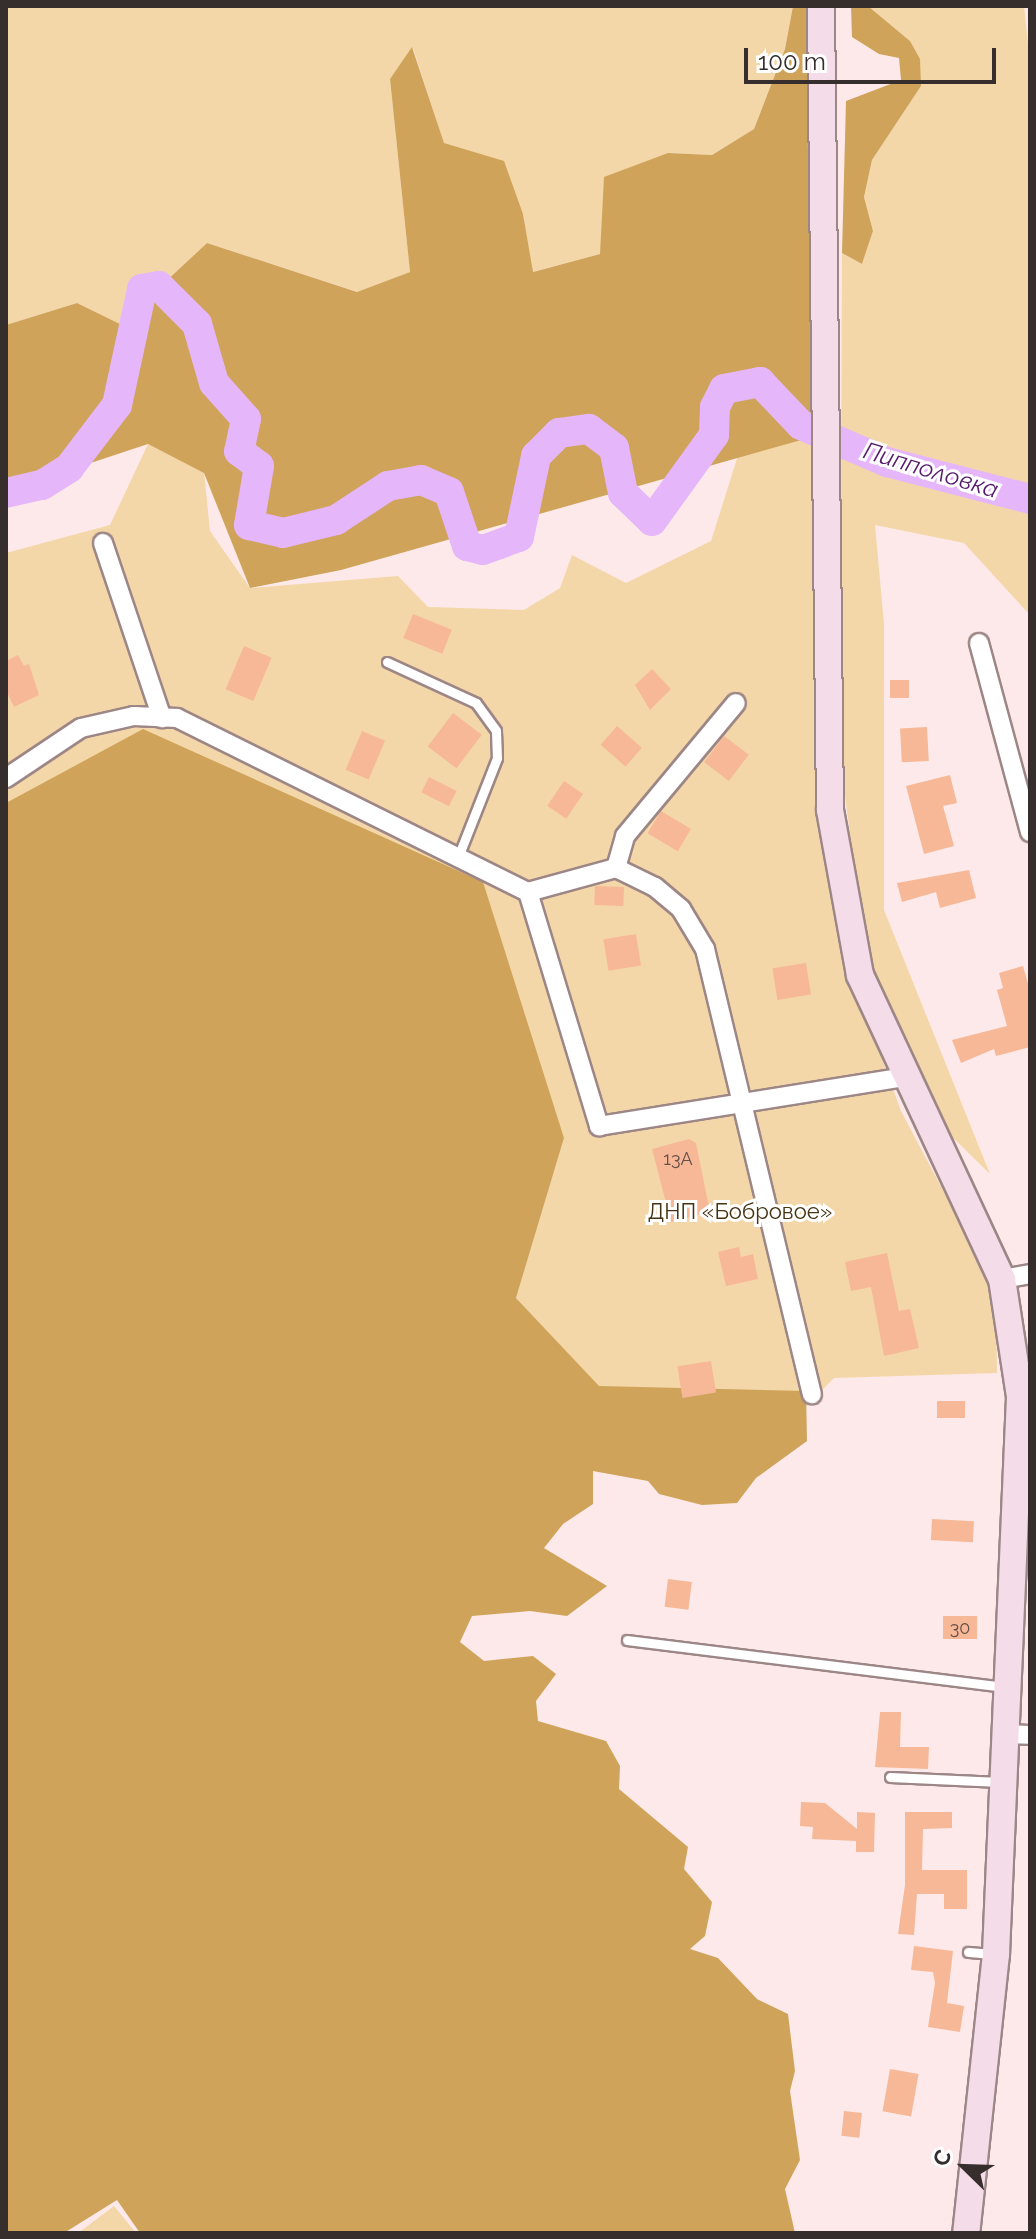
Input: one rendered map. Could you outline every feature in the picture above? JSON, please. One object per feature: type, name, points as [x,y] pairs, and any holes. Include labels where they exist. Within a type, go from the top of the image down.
[{"type":"main road","points":[[821,6],[830,810],[860,975],[1002,1279],[1020,1397],[1006,1687],[1018,1735],[1000,1782],[996,1954],[966,2233]]},
{"type":"street","points":[[103,543],[162,718]]},
{"type":"street","points":[[979,643],[1030,832]]},
{"type":"street","points":[[616,868],[625,836],[736,703]]},
{"type":"street","points":[[6,778],[81,728],[134,716],[177,718],[528,892],[616,868],[655,887],[681,909],[705,949],[812,1394]]},
{"type":"street","points":[[528,892],[599,1126],[906,1077]]},
{"type":"street","points":[[1002,1279],[1030,1274]]},
{"type":"lane","points":[[387,662],[476,703],[496,731],[497,758],[458,857]]},
{"type":"lane","points":[[627,1640],[1006,1687]]},
{"type":"lane","points":[[890,1777],[1000,1782]]},
{"type":"lane","points":[[968,1952],[996,1954]]},
{"type":"green space","points":[[6,6],[793,6],[785,49],[754,129],[712,155],[668,153],[600,254],[532,272],[523,214],[444,144],[413,48],[390,79],[410,272],[358,292],[207,243],[120,324],[77,303],[6,325]]},
{"type":"green space","points":[[868,6],[1024,6],[1030,63],[1030,615],[964,543],[875,525],[884,624],[884,910],[990,1174],[938,1123],[868,969],[840,758],[842,253],[862,264],[873,231],[864,197],[872,160],[921,86],[910,41]]},
{"type":"green space","name":"ДНП «Бобровое»","points":[[753,408],[812,437],[821,816],[852,975],[901,1111],[974,1249],[996,1307],[997,1373],[834,1378],[794,1419],[599,1387],[516,1298],[564,1138],[6,803],[6,553],[110,525],[148,444],[204,472],[210,531],[250,588],[398,576],[428,607],[524,610],[560,588],[572,555],[626,583],[711,541]]},
{"type":"green space","points":[[114,2206],[136,2233],[78,2233]]},
{"type":"shaded area","points":[[793,6],[806,6],[812,437],[341,570],[250,588],[204,473],[148,444],[6,491],[6,325],[77,303],[120,324],[207,243],[357,292],[410,272],[390,79],[412,47],[444,143],[504,161],[523,214],[533,272],[600,254],[604,177],[668,153],[712,155],[754,129],[785,49]]},
{"type":"shaded area","points":[[851,6],[868,6],[910,41],[920,59],[921,86],[872,160],[864,197],[873,231],[862,264],[842,253],[846,101],[901,80],[899,58],[879,54],[852,37]]},
{"type":"shaded area","points":[[143,729],[483,882],[564,1138],[516,1298],[599,1386],[806,1391],[807,1441],[756,1478],[737,1503],[702,1505],[659,1494],[648,1481],[593,1471],[593,1504],[563,1524],[544,1548],[607,1586],[567,1616],[530,1611],[472,1616],[460,1642],[484,1661],[533,1656],[556,1674],[536,1701],[538,1721],[606,1741],[620,1766],[619,1789],[688,1847],[684,1869],[712,1902],[705,1936],[690,1949],[718,1958],[757,1999],[788,2014],[795,2071],[790,2091],[800,2160],[785,2189],[795,2233],[140,2233],[117,2200],[64,2233],[6,2233],[6,803]]},
{"type":"building","points":[[413,614],[452,630],[442,654],[403,638]]},
{"type":"building","points":[[244,646],[272,658],[253,701],[226,689]]},
{"type":"building","points":[[18,655],[24,666],[29,664],[39,695],[14,707],[6,690],[6,661]]},
{"type":"building","points":[[652,669],[671,689],[650,710],[635,685]]},
{"type":"building","points":[[890,680],[909,680],[909,698],[890,698]]},
{"type":"building","points":[[453,713],[482,735],[456,768],[428,747]]},
{"type":"building","points":[[617,726],[642,748],[626,767],[601,745]]},
{"type":"building","points":[[927,727],[929,761],[902,762],[900,728]]},
{"type":"building","points":[[362,731],[385,741],[369,779],[346,770]]},
{"type":"building","points":[[724,736],[749,755],[729,781],[704,762]]},
{"type":"building","points":[[950,775],[957,803],[943,806],[954,846],[924,854],[906,786]]},
{"type":"building","points":[[429,777],[457,791],[449,806],[421,792]]},
{"type":"building","points":[[564,781],[583,794],[566,819],[547,806]]},
{"type":"building","points":[[661,811],[691,829],[678,851],[648,833]]},
{"type":"building","points":[[969,870],[976,898],[940,908],[936,892],[902,902],[897,883]]},
{"type":"building","points":[[595,886],[624,887],[623,906],[594,905]]},
{"type":"building","points":[[636,934],[641,966],[608,971],[603,939]]},
{"type":"building","points":[[806,963],[811,995],[777,1000],[772,968]]},
{"type":"building","points":[[1023,966],[1030,991],[1030,1047],[996,1056],[994,1049],[961,1063],[952,1040],[1007,1026],[997,990],[1003,988],[999,973]]},
{"type":"building","points":[[689,1139],[696,1143],[710,1212],[671,1222],[652,1149]]},
{"type":"building","points":[[739,1247],[741,1257],[753,1254],[758,1279],[726,1286],[718,1252]]},
{"type":"building","points":[[887,1253],[899,1311],[910,1309],[919,1348],[884,1356],[871,1287],[851,1291],[845,1262]]},
{"type":"building","points":[[711,1361],[716,1393],[682,1398],[677,1366]]},
{"type":"building","points":[[937,1401],[965,1401],[965,1418],[937,1418]]},
{"type":"building","points":[[932,1519],[974,1521],[973,1542],[931,1540]]},
{"type":"building","points":[[668,1579],[692,1582],[688,1610],[665,1607]]},
{"type":"building","points":[[943,1616],[977,1616],[977,1639],[943,1639]]},
{"type":"building","points":[[880,1712],[901,1712],[900,1747],[929,1747],[928,1769],[875,1767]]},
{"type":"building","points":[[801,1802],[825,1803],[857,1829],[857,1812],[875,1813],[874,1852],[856,1852],[856,1841],[812,1839],[813,1827],[800,1826]]},
{"type":"building","points":[[905,1812],[952,1812],[952,1828],[923,1829],[922,1870],[967,1870],[967,1909],[944,1909],[944,1894],[917,1894],[914,1935],[898,1934],[905,1885]]},
{"type":"building","points":[[914,1946],[953,1951],[947,2003],[964,2006],[960,2032],[928,2027],[935,1983],[933,1972],[911,1970]]},
{"type":"building","points":[[890,2069],[919,2074],[911,2116],[883,2111]]},
{"type":"building","points":[[844,2111],[862,2113],[859,2138],[841,2136]]},
{"type":"waterway","name":"Пипполовка","points":[[6,493],[42,485],[69,468],[117,405],[142,289],[159,286],[197,324],[214,383],[246,419],[239,451],[259,466],[249,525],[283,533],[336,520],[388,486],[421,480],[449,492],[467,546],[483,550],[519,537],[536,456],[559,433],[589,429],[614,448],[623,493],[652,521],[714,435],[715,407],[724,389],[760,382],[801,425],[887,462],[1030,499]]}]
